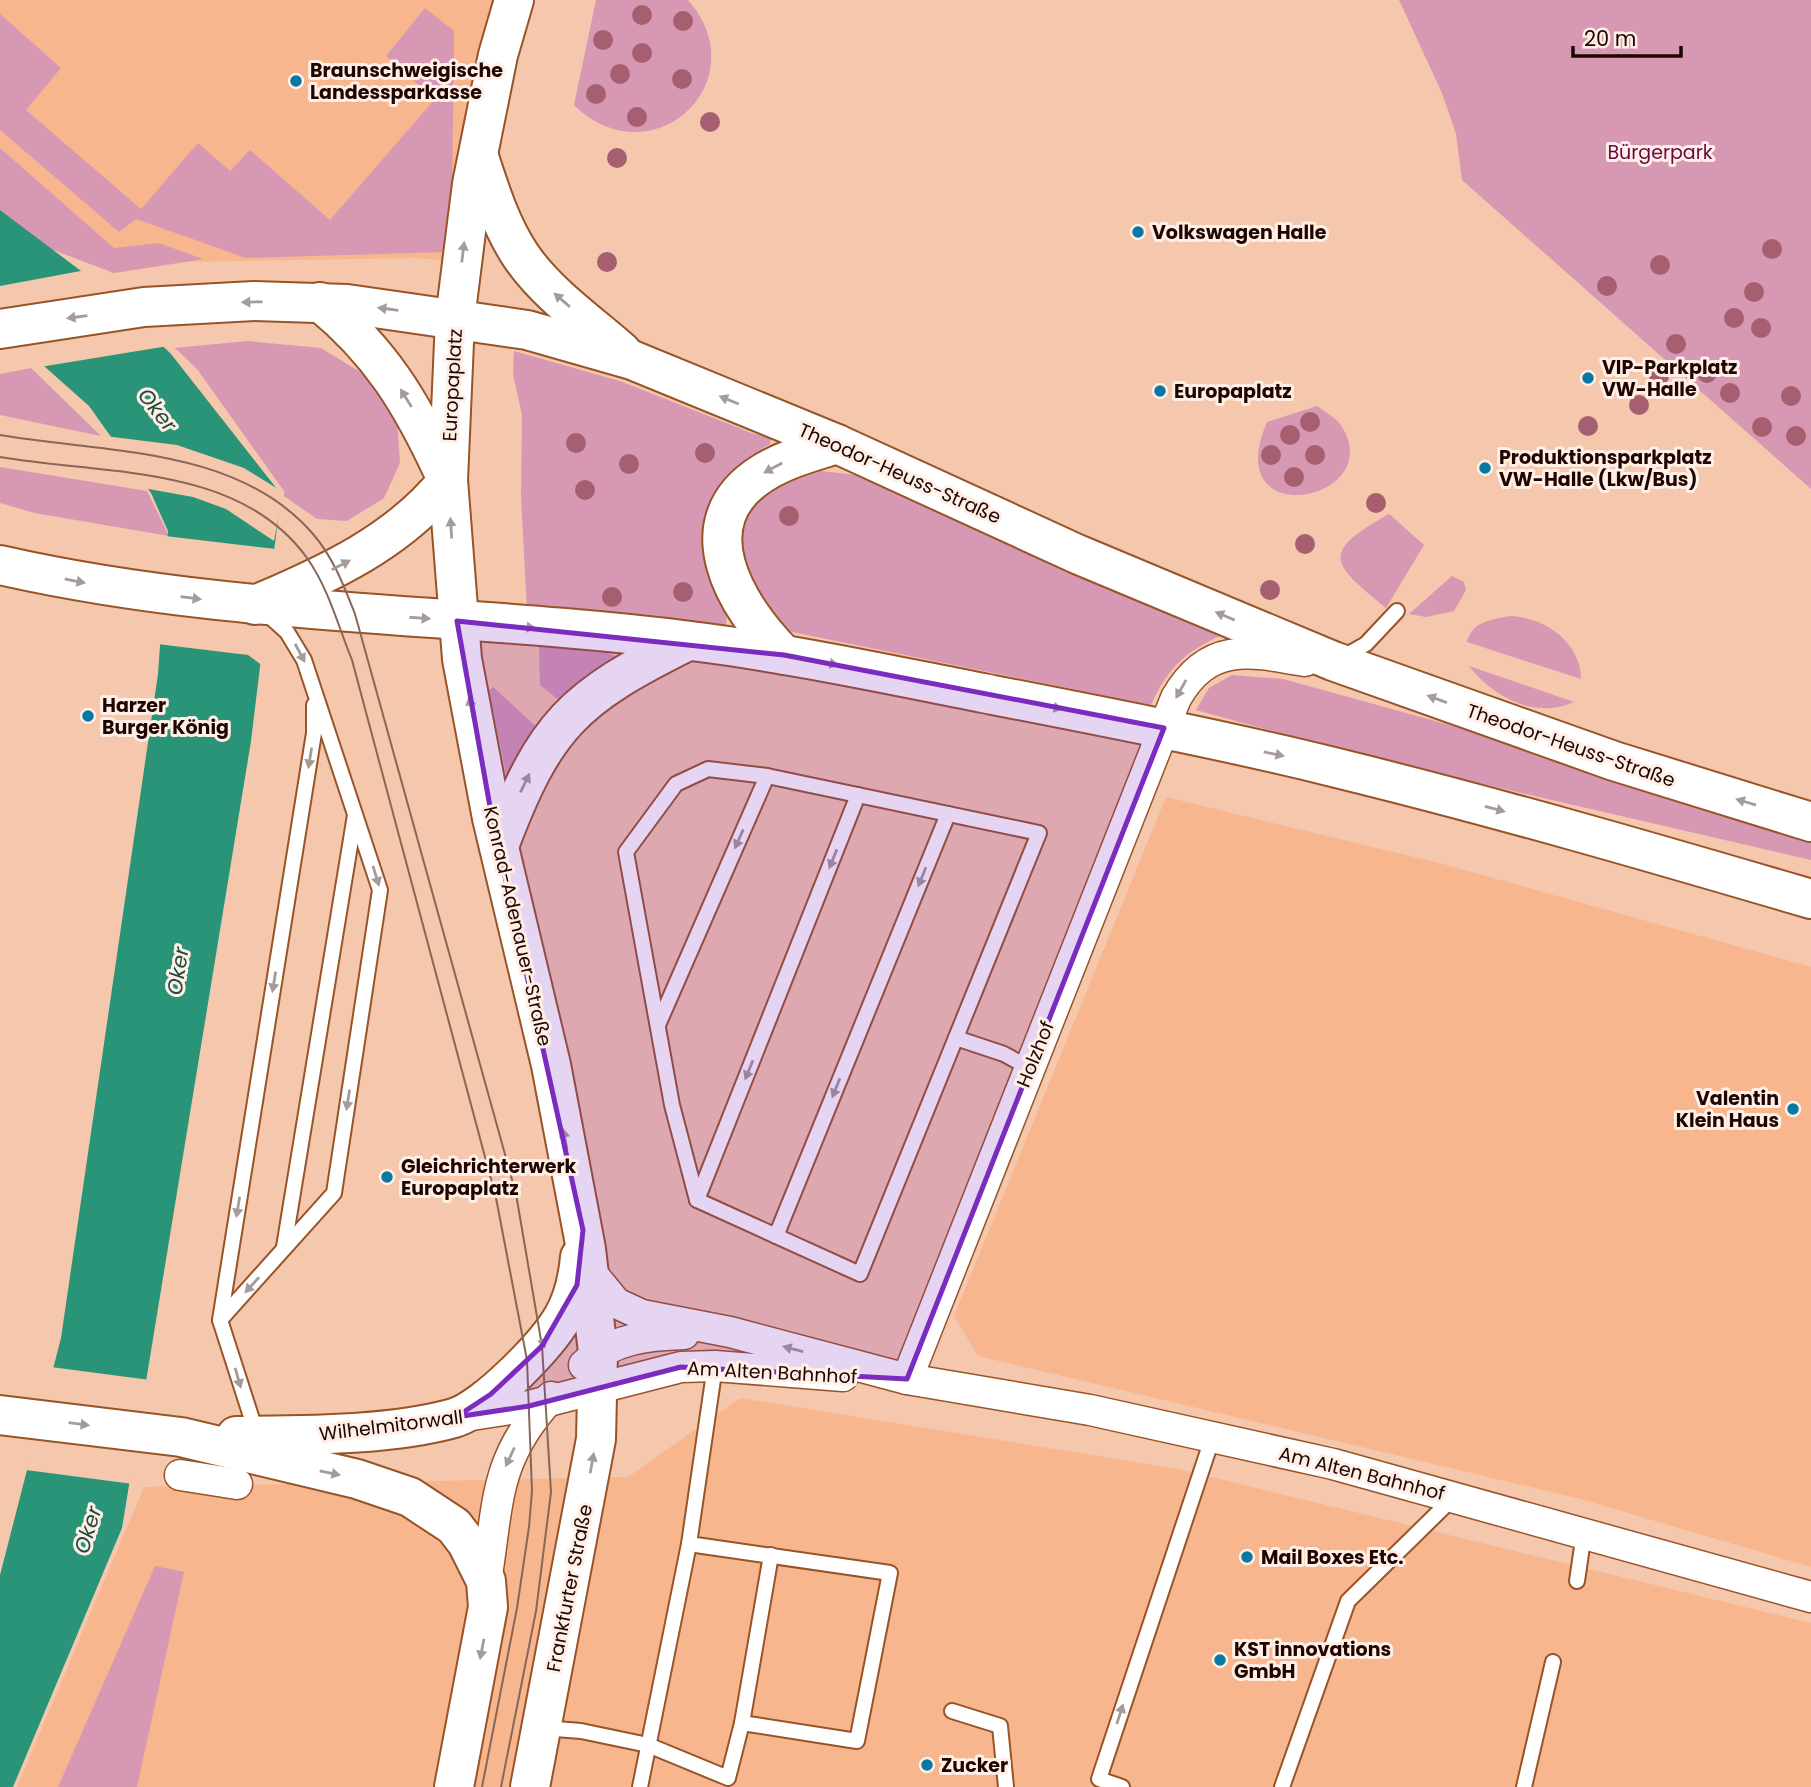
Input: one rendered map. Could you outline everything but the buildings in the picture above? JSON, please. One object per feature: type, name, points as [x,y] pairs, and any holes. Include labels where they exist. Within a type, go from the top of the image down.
[{"type":"main road","points":[[455,319],[477,152],[498,55],[514,0]]},
{"type":"main road","points":[[477,152],[501,219],[521,255],[554,293],[632,360]]},
{"type":"main road","points":[[272,607],[371,548],[424,506],[448,480],[421,424],[387,368],[354,330],[320,302]]},
{"type":"main road","name":"Europaplatz","points":[[0,329],[144,307],[183,304],[320,302],[455,319],[448,480],[457,621]]},
{"type":"main road","name":"Theodor-Heuss-Straße","points":[[455,319],[527,330],[632,360],[837,444],[1077,554],[1333,661],[1615,761],[1811,822]]},
{"type":"main road","points":[[784,655],[755,624],[731,583],[722,543],[723,527],[736,498],[762,474],[787,461],[837,444]]},
{"type":"main road","points":[[7,563],[129,590],[272,607],[688,641],[784,655],[1164,728],[1344,770],[1566,828],[1811,899]]},
{"type":"main road","name":"Konrad-Adenauer-Straße","points":[[457,621],[469,698],[499,846],[551,1065],[583,1230],[598,1370]]},
{"type":"main road","points":[[499,846],[521,790],[554,731],[600,689],[688,641]]},
{"type":"main road","name":"Konrad-Adenauer-Straße","points":[[456,1417],[491,1394],[517,1371],[542,1346],[563,1317],[577,1285],[583,1230]]},
{"type":"main road","name":"Frankfurter Straße","points":[[530,1787],[596,1438],[598,1370]]},
{"type":"main road","name":"Wilhelmitorwall","points":[[6,1416],[170,1447],[253,1458],[411,1497],[454,1526],[476,1556],[486,1581]]},
{"type":"main road","name":"Wilhelmitorwall","points":[[253,1458],[320,1435],[456,1417]]},
{"type":"main road","points":[[454,1787],[487,1623],[486,1581]]},
{"type":"street","name":"Theodor-Heuss-Straße","points":[[1164,728],[1188,676],[1206,661],[1228,654],[1260,653],[1313,663],[1333,661]]},
{"type":"street","name":"Holzhof","points":[[906,1379],[1164,728]]},
{"type":"street","points":[[1566,828],[1691,847],[1811,880]]},
{"type":"street","name":"Am Alten Bahnhof","points":[[589,1270],[625,1310],[730,1332],[906,1379],[1090,1410],[1213,1436],[1455,1496],[1811,1597]]},
{"type":"street","name":"Am Alten Bahnhof","points":[[598,1370],[645,1337],[730,1332]]},
{"type":"street","name":"Am Alten Bahnhof","points":[[598,1370],[715,1366],[906,1379]]},
{"type":"street","name":"Wilhelmitorwall","points":[[456,1417],[548,1401],[598,1370]]},
{"type":"street","points":[[486,1581],[496,1497],[503,1472],[522,1435],[548,1401]]},
{"type":"street","points":[[170,1447],[253,1458]]},
{"type":"lane","points":[[220,1320],[334,1192],[380,890],[356,810],[304,660],[272,607]]},
{"type":"lane","points":[[1333,661],[1353,653],[1397,611]]},
{"type":"lane","points":[[253,1458],[220,1320],[314,733],[313,690]]},
{"type":"lane","points":[[708,769],[767,776],[1039,833],[860,1274],[697,1200],[673,1105],[626,852],[676,784],[708,769]]},
{"type":"lane","points":[[658,1026],[767,776]]},
{"type":"lane","points":[[697,1200],[858,795]]},
{"type":"lane","points":[[283,1249],[356,810]]},
{"type":"lane","points":[[776,1236],[948,814]]},
{"type":"lane","points":[[956,1038],[1004,1054],[1029,1068]]},
{"type":"lane","points":[[640,1787],[689,1545],[715,1366]]},
{"type":"lane","points":[[1122,1787],[1099,1779],[1213,1436]]},
{"type":"lane","points":[[1282,1787],[1348,1601],[1455,1496]]},
{"type":"lane","points":[[1577,1581],[1584,1533]]},
{"type":"lane","points":[[689,1545],[890,1573],[857,1741],[742,1723]]},
{"type":"lane","points":[[542,1728],[581,1731],[648,1745],[727,1782],[742,1723],[771,1555]]},
{"type":"lane","points":[[1524,1787],[1553,1662]]},
{"type":"lane","points":[[952,1711],[1000,1726],[1006,1787]]},
{"type":"highlighted area","points":[[457,621],[784,655],[1164,728],[907,1379],[681,1367],[529,1406],[456,1417],[491,1394],[542,1346],[577,1285],[583,1230],[492,818]]},
{"type":"shaded area","name":"Braunschweigische Landessparkasse","points":[[0,0],[495,0],[450,261],[418,258],[187,262],[114,273],[48,248],[0,210]]},
{"type":"shaded area","points":[[1166,797],[1443,864],[1811,967],[1811,1567],[1577,1498],[978,1356],[954,1316]]},
{"type":"shaded area","points":[[740,1398],[1178,1469],[1811,1623],[1811,1787],[17,1787],[144,1487],[628,1477]]},
{"type":"green space","points":[[596,0],[688,0],[707,31],[711,61],[704,89],[687,111],[663,127],[635,132],[604,126],[574,105]]},
{"type":"green space","name":"Bürgerpark","points":[[1399,0],[1811,0],[1811,489],[1462,180],[1456,134],[1442,93]]},
{"type":"green space","points":[[425,8],[454,31],[452,205],[445,252],[246,258],[136,219],[119,232],[0,130],[0,14],[61,68],[26,110],[141,209],[198,143],[230,171],[250,150],[330,220],[435,99],[386,56]]},
{"type":"green space","points":[[0,148],[114,248],[159,243],[203,259],[114,273],[48,248],[0,210]]},
{"type":"green space","points":[[247,341],[321,348],[372,379],[397,419],[400,463],[384,498],[347,521],[317,519],[284,496],[284,491],[197,369],[175,348]]},
{"type":"green space","points":[[514,351],[620,381],[754,434],[771,437],[770,444],[756,452],[731,475],[711,504],[705,520],[702,536],[704,553],[724,602],[727,621],[724,630],[527,610],[521,497],[522,415],[513,374]]},
{"type":"green space","points":[[31,368],[101,436],[0,415],[0,374]]},
{"type":"green space","points":[[1317,406],[1342,427],[1350,453],[1343,473],[1326,488],[1303,495],[1281,493],[1265,481],[1258,458],[1267,422]]},
{"type":"green space","points":[[0,467],[147,491],[169,536],[35,513],[0,503]]},
{"type":"green space","points":[[821,471],[857,475],[1224,634],[1199,647],[1180,662],[1165,680],[1151,705],[792,632],[769,616],[745,571],[739,532],[762,491]]},
{"type":"green space","points":[[1389,514],[1424,545],[1386,608],[1353,580],[1344,569],[1341,559],[1343,549],[1351,539]]},
{"type":"green space","points":[[1452,576],[1464,582],[1466,590],[1454,611],[1426,617],[1409,614]]},
{"type":"green space","points":[[1510,616],[1535,621],[1558,634],[1575,654],[1581,679],[1467,642],[1478,626],[1489,620]]},
{"type":"green space","points":[[539,646],[602,651],[618,657],[564,704],[540,685]]},
{"type":"green space","points":[[1469,666],[1574,702],[1560,707],[1530,707],[1503,696]]},
{"type":"green space","points":[[1232,675],[1283,679],[1493,737],[1811,840],[1811,860],[1362,756],[1196,710],[1209,688]]},
{"type":"green space","points":[[493,687],[542,732],[508,784],[489,691]]},
{"type":"green space","points":[[155,1566],[184,1572],[137,1787],[58,1787]]},
{"type":"water","name":"Oker","points":[[0,210],[101,286],[171,354],[281,494],[251,741],[122,1528],[13,1787],[0,1787],[0,1575],[61,1338],[158,674],[168,531],[151,493],[89,406],[0,327]]},
{"type":"pier","points":[[86,270],[104,283],[168,346],[40,367],[0,331],[0,286]]},
{"type":"pier","points":[[105,436],[177,445],[244,468],[283,492],[274,541],[226,509],[193,497],[143,488]]},
{"type":"pier","points":[[165,536],[276,549],[263,666],[248,655],[157,644]]},
{"type":"pier","points":[[51,1367],[150,1380],[133,1484],[26,1470]]},
{"type":"tram line","points":[[0,435],[167,458],[208,469],[247,484],[282,505],[313,534],[332,562],[355,614],[516,1194],[542,1346],[551,1492],[536,1611],[501,1787]]},
{"type":"tram line","points":[[0,457],[166,479],[207,489],[245,505],[278,527],[307,558],[327,595],[352,660],[496,1198],[527,1360],[532,1491],[529,1527],[517,1608],[482,1787]]},
{"type":"place","name":"Braunschweigische Landessparkasse","points":[[296,81]]},
{"type":"place","name":"Volkswagen Halle","points":[[1138,232]]},
{"type":"place","name":"VIP-Parkplatz VW-Halle","points":[[1588,378]]},
{"type":"place","name":"Europaplatz","points":[[1160,391]]},
{"type":"place","name":"Produktionsparkplatz VW-Halle (Lkw/Bus)","points":[[1485,468]]},
{"type":"place","name":"Harzer Burger König","points":[[88,716]]},
{"type":"place","name":"Valentin Klein Haus","points":[[1793,1109]]},
{"type":"place","name":"Gleichrichterwerk Europaplatz","points":[[387,1177]]},
{"type":"place","name":"Mail Boxes Etc.","points":[[1247,1557]]},
{"type":"place","name":"KST innovations GmbH","points":[[1220,1660]]},
{"type":"place","name":"Zucker","points":[[927,1765]]}]
